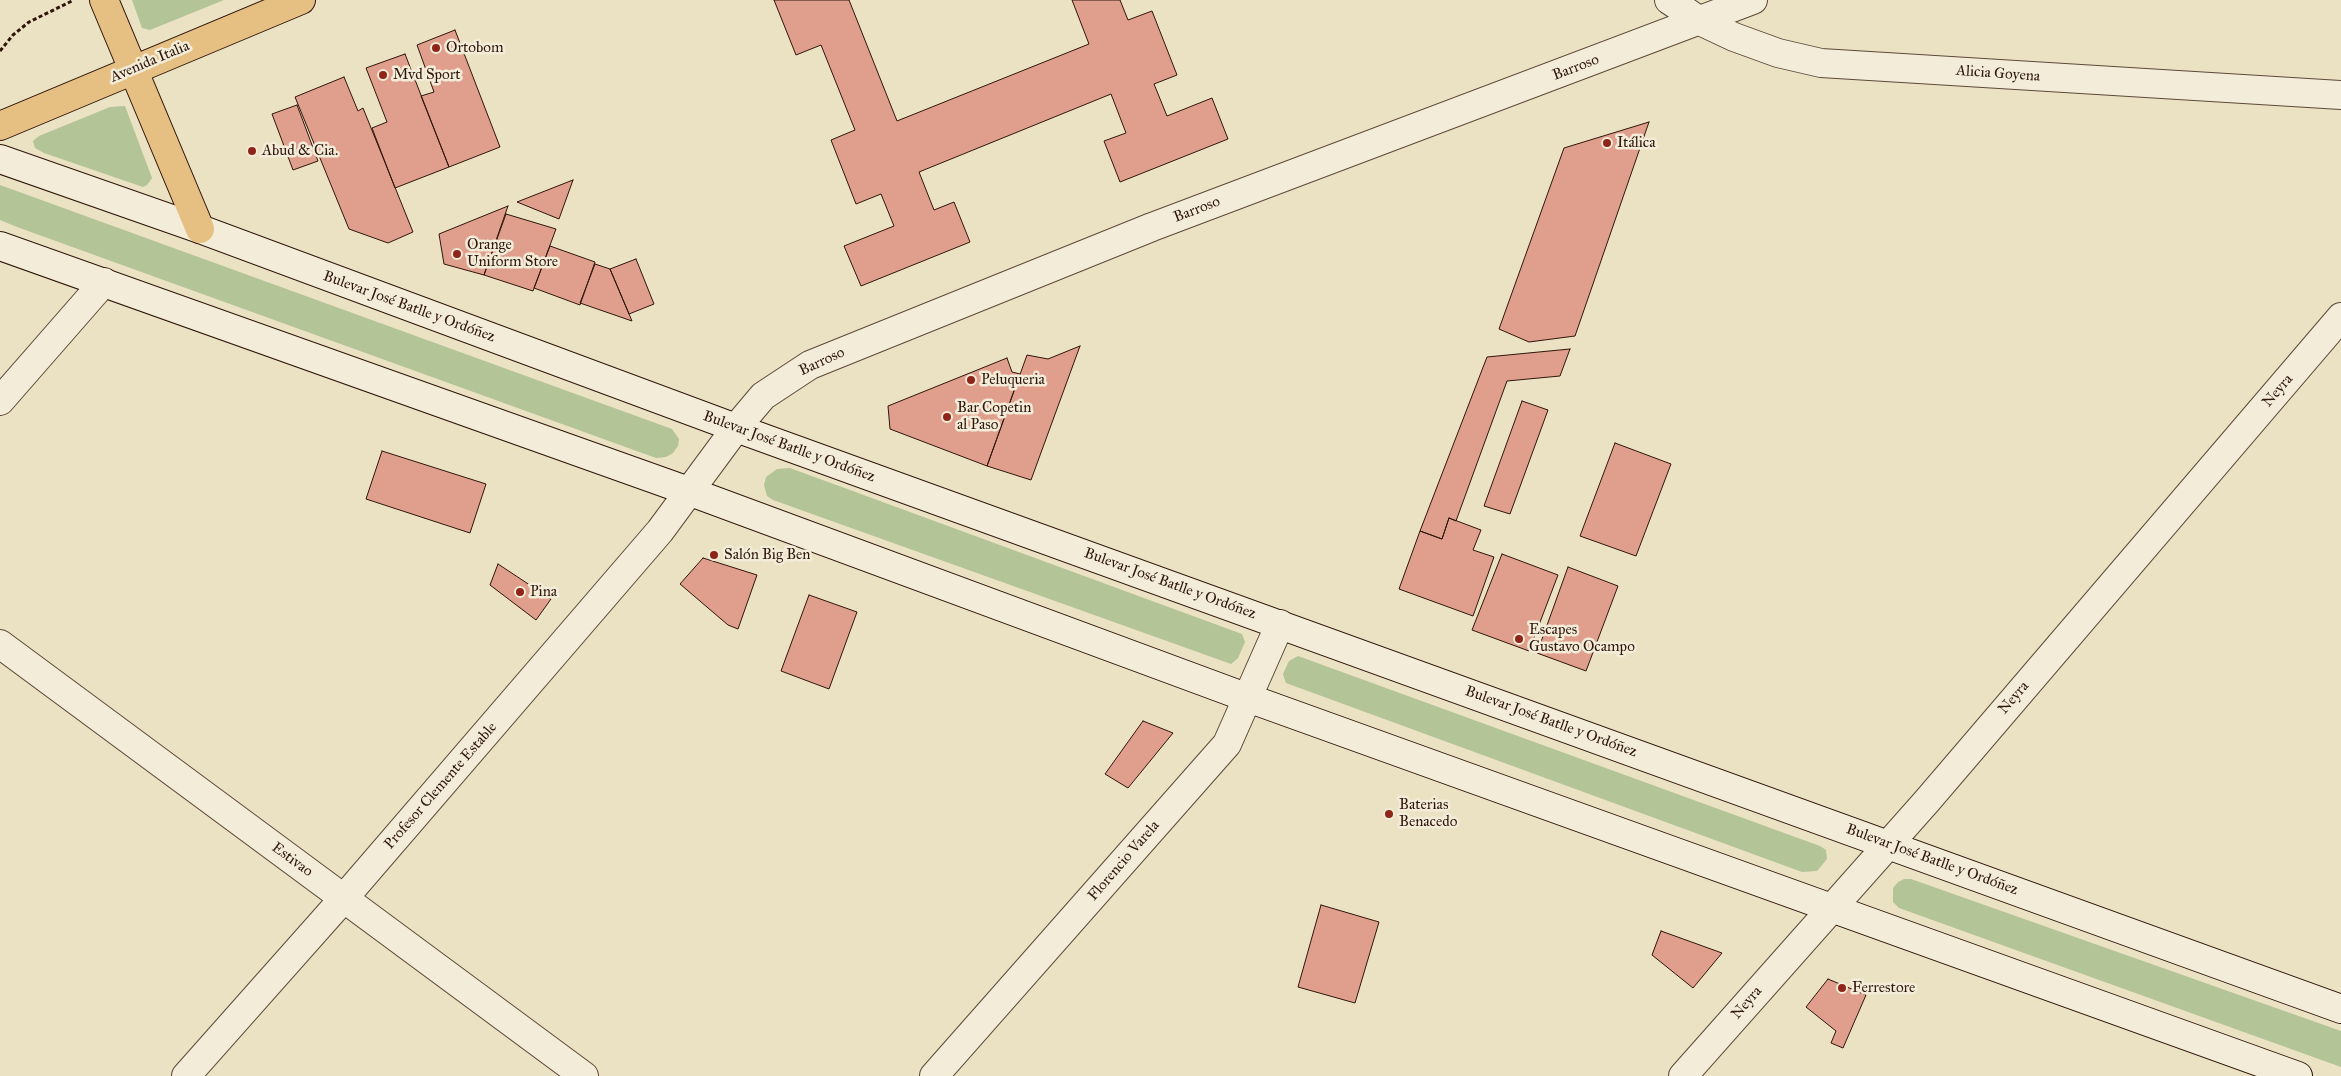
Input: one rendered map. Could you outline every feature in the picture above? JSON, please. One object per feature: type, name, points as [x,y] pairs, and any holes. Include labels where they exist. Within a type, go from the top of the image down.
[{"type":"main road","points":[[104,0],[200,229]]},
{"type":"main road","name":"Avenida Italia","points":[[0,126],[301,0]]},
{"type":"street","name":"Alicia Goyena","points":[[1669,0],[1700,21],[1734,38],[1778,53],[1822,64],[2341,95]]},
{"type":"street","name":"Barroso","points":[[691,492],[736,428],[763,396],[810,365],[1152,227],[1753,0]]},
{"type":"street","name":"Bulevar José Batlle y Ordóñez","points":[[0,159],[200,229],[736,428],[2341,1009]]},
{"type":"street","points":[[0,246],[691,492],[1248,698],[2298,1076]]},
{"type":"street","points":[[0,401],[104,282]]},
{"type":"street","name":"Neyra","points":[[1683,1076],[1889,844],[2341,317]]},
{"type":"street","name":"Profesor Clemente Estable","points":[[186,1076],[344,898],[660,531],[691,492]]},
{"type":"street","name":"Florencio Varela","points":[[934,1076],[1227,744],[1280,624]]},
{"type":"street","name":"Estivao","points":[[0,644],[584,1076]]},
{"type":"path","points":[[0,51],[13,35],[29,22],[75,0]]},
{"type":"green space","points":[[132,0],[224,0],[150,30],[142,28]]},
{"type":"green space","points":[[125,106],[152,178],[143,187],[44,153],[35,148],[33,141],[39,136],[110,107]]},
{"type":"green space","points":[[0,185],[672,429],[679,439],[678,446],[673,453],[666,457],[656,458],[17,227],[0,220]]},
{"type":"green space","points":[[790,468],[1242,634],[1245,642],[1238,658],[1231,664],[773,500],[767,496],[764,485],[766,477],[777,469]]},
{"type":"green space","points":[[1298,656],[1820,846],[1826,850],[1827,859],[1817,871],[1802,872],[1286,683],[1283,674],[1289,661]]},
{"type":"green space","points":[[1904,879],[1911,879],[2341,1031],[2341,1067],[1899,908],[1893,902],[1893,888]]},
{"type":"building","points":[[774,0],[849,0],[897,121],[1089,44],[1072,0],[1120,0],[1128,20],[1152,11],[1177,75],[1154,84],[1167,116],[1212,98],[1228,139],[1120,182],[1104,141],[1126,133],[1111,94],[919,172],[934,210],[954,202],[970,242],[861,286],[844,246],[894,226],[881,194],[856,204],[831,140],[855,130],[821,45],[796,55]]},
{"type":"building","points":[[455,30],[500,147],[449,167],[421,96],[434,92],[417,45]]},
{"type":"building","points":[[405,54],[449,167],[395,188],[372,128],[387,122],[366,68]]},
{"type":"building","points":[[344,77],[358,111],[363,108],[413,232],[388,243],[349,229],[295,97]]},
{"type":"building","points":[[297,105],[318,161],[293,170],[272,114]]},
{"type":"building","points":[[1649,122],[1575,336],[1529,342],[1499,329],[1564,148]]},
{"type":"building","points":[[573,180],[559,219],[517,202]]},
{"type":"building","points":[[508,206],[484,275],[444,264],[439,234]]},
{"type":"building","points":[[506,214],[556,229],[533,291],[484,275]]},
{"type":"building","points":[[550,246],[595,262],[580,305],[534,288]]},
{"type":"building","points":[[636,259],[654,304],[629,314],[610,269]]},
{"type":"building","points":[[595,264],[610,269],[632,321],[580,303]]},
{"type":"building","points":[[1080,346],[1031,480],[987,466],[1027,355],[1048,359]]},
{"type":"building","points":[[1570,349],[1560,376],[1507,381],[1456,521],[1449,518],[1442,539],[1420,531],[1487,357]]},
{"type":"building","name":"Bar Copetin al Paso","points":[[1007,358],[1012,372],[1020,374],[987,466],[890,429],[888,406]]},
{"type":"building","points":[[1522,401],[1548,410],[1510,514],[1484,506]]},
{"type":"building","points":[[1615,443],[1671,464],[1636,556],[1580,536]]},
{"type":"building","points":[[382,451],[486,484],[470,533],[366,499]]},
{"type":"building","points":[[1449,518],[1481,530],[1473,550],[1494,557],[1473,616],[1399,589],[1420,531],[1442,539]]},
{"type":"building","points":[[1502,554],[1558,575],[1529,651],[1472,630]]},
{"type":"building","points":[[703,558],[757,575],[738,629],[728,625],[680,584]]},
{"type":"building","name":"Pina","points":[[498,564],[551,599],[536,620],[490,585]]},
{"type":"building","points":[[1568,567],[1618,586],[1586,671],[1537,653]]},
{"type":"building","points":[[809,595],[857,612],[829,689],[781,671]]},
{"type":"building","points":[[1143,721],[1173,733],[1128,788],[1105,774]]},
{"type":"building","points":[[1321,905],[1379,922],[1355,1003],[1298,987]]},
{"type":"building","points":[[1661,931],[1722,953],[1693,988],[1652,955]]},
{"type":"building","points":[[1828,979],[1866,995],[1843,1048],[1831,1043],[1836,1031],[1806,1007]]},
{"type":"place","name":"Ortobom","points":[[436,48]]},
{"type":"place","name":"Mvd Sport","points":[[383,75]]},
{"type":"place","name":"Itálica","points":[[1607,143]]},
{"type":"place","name":"Abud & Cia.","points":[[252,151]]},
{"type":"place","name":"Orange Uniform Store","points":[[457,254]]},
{"type":"place","name":"Peluqueria","points":[[971,380]]},
{"type":"place","name":"Bar Copetin al Paso","points":[[947,417]]},
{"type":"place","name":"Salón Big Ben","points":[[714,555]]},
{"type":"place","name":"Pina","points":[[520,592]]},
{"type":"place","name":"Escapes Gustavo Ocampo","points":[[1519,639]]},
{"type":"place","name":"Baterias Benacedo","points":[[1389,814]]},
{"type":"place","name":"Ferrestore","points":[[1842,988]]}]
